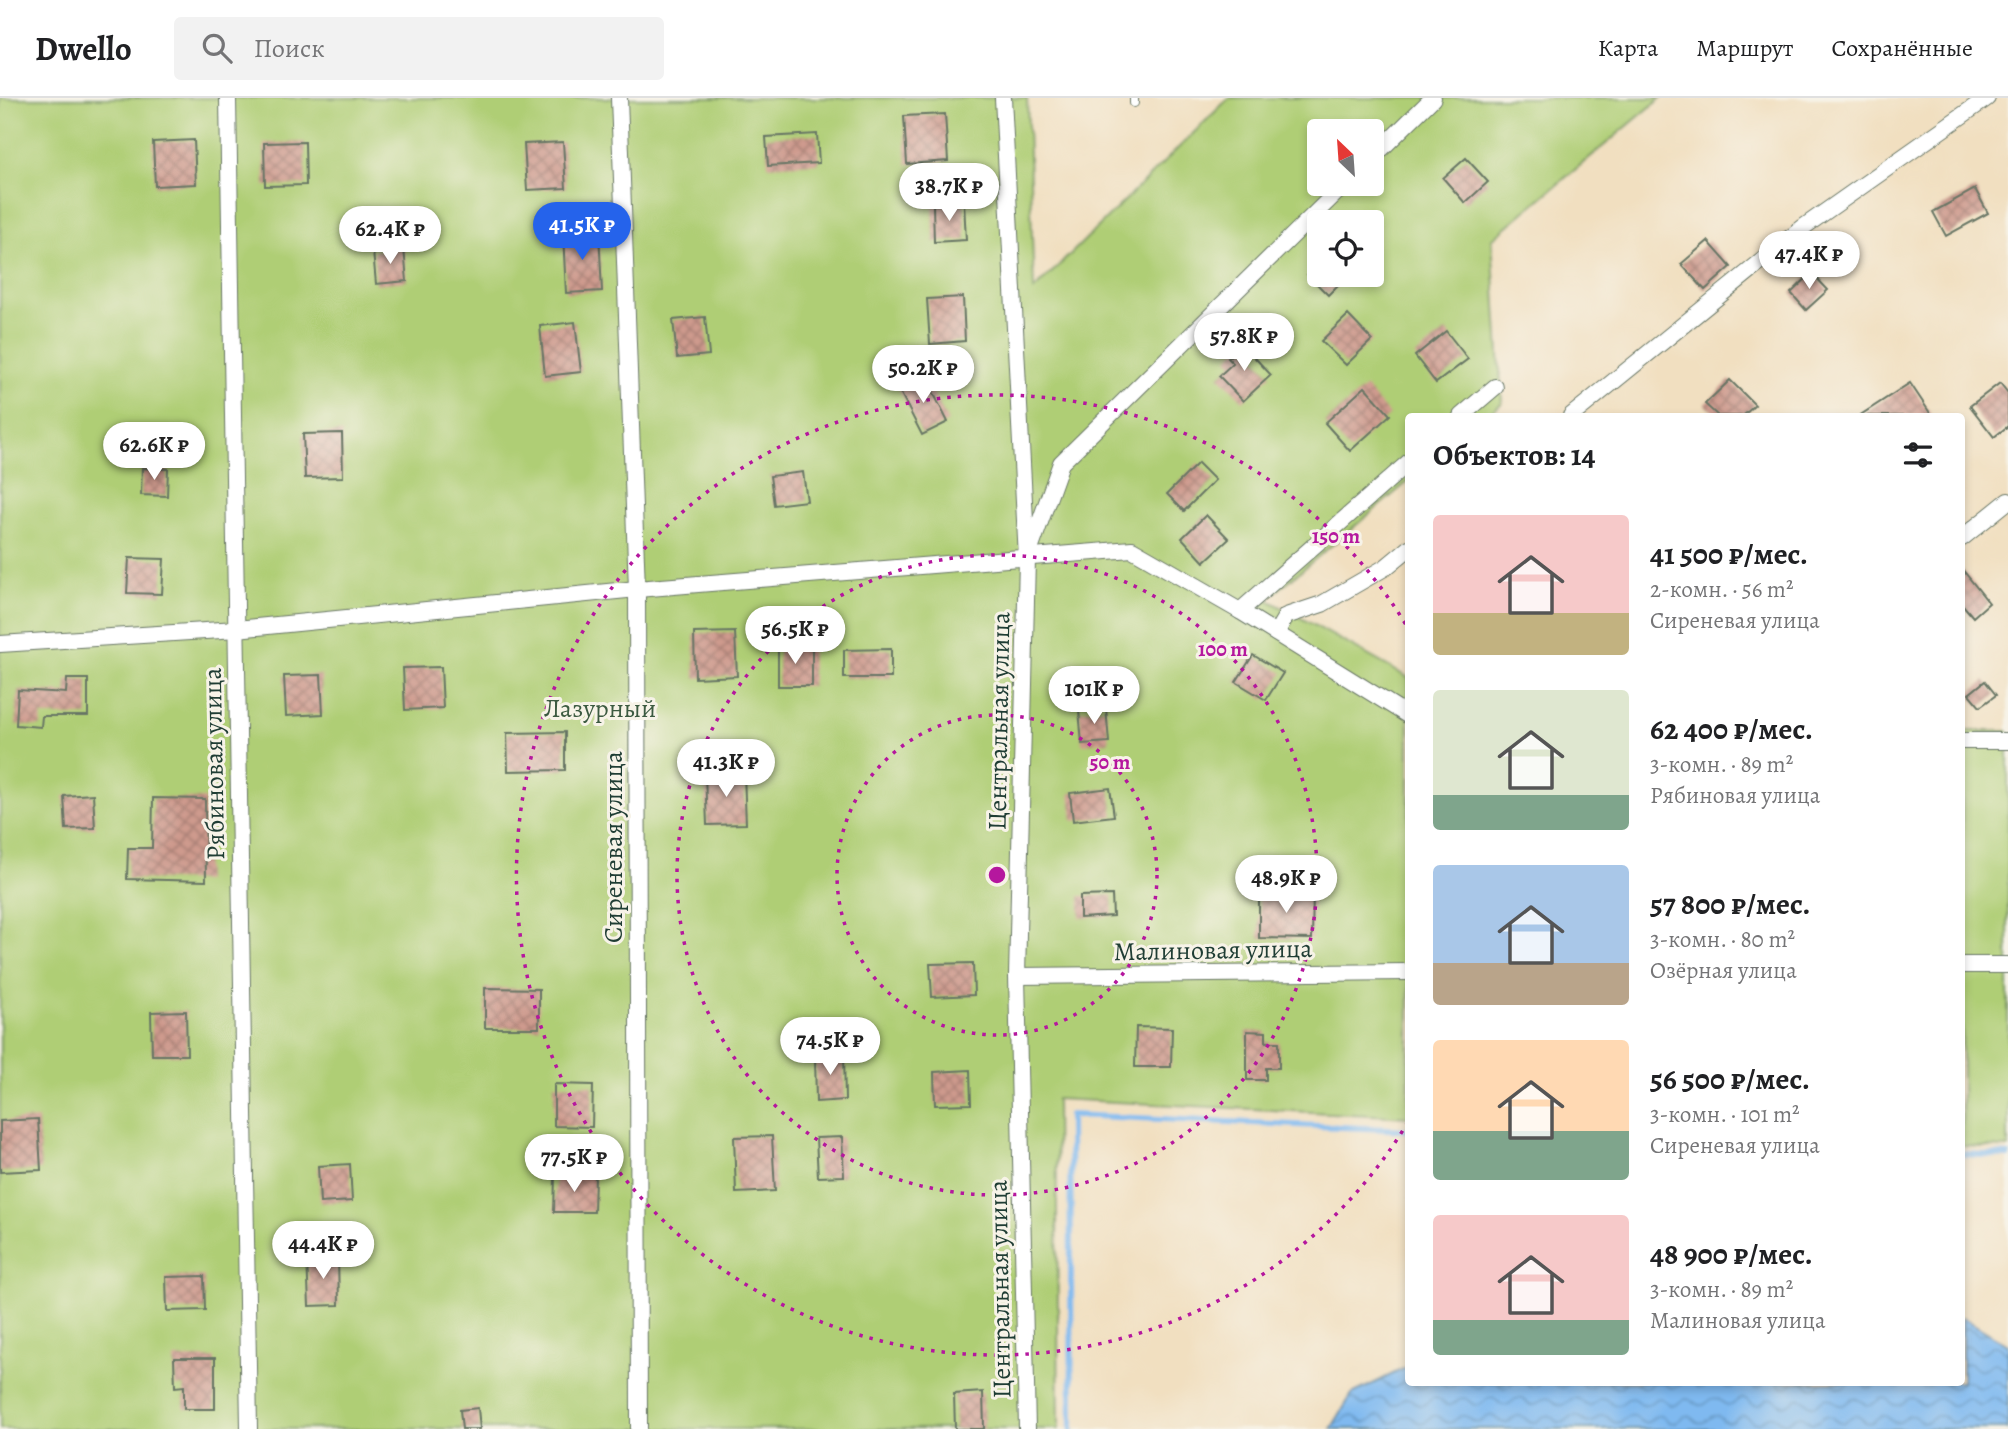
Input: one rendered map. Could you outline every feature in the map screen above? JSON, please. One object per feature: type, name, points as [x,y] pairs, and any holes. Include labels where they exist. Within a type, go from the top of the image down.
[{"type":"street","name":"Рябиновая улица","points":[[228,98],[249,1429]]},
{"type":"street","name":"Сиреневая улица","points":[[619,98],[637,589],[639,1429]]},
{"type":"street","name":"Центральная улица","points":[[1003,98],[1027,559],[1017,976],[1027,1429]]},
{"type":"street","points":[[1384,146],[1433,98]]},
{"type":"street","points":[[1575,413],[1805,226],[1987,98]]},
{"type":"street","points":[[1027,559],[1061,463],[1333,196]]},
{"type":"street","points":[[1465,413],[1495,387]]},
{"type":"street","points":[[1240,611],[1405,467]]},
{"type":"street","points":[[1965,536],[2008,501]]},
{"type":"street","points":[[0,644],[237,629],[637,589],[1132,549],[1240,611],[1405,714]]},
{"type":"street","points":[[1276,633],[1286,616],[1322,604],[1386,567],[1405,551]]},
{"type":"street","points":[[1965,741],[2008,741]]},
{"type":"street","points":[[1965,965],[2008,965]]},
{"type":"street","name":"Малиновая улица","points":[[1017,976],[1405,972]]},
{"type":"green space","name":"Лазурный","points":[[0,98],[1027,98],[1034,290],[1229,98],[1661,98],[1492,239],[1502,403],[1490,413],[1405,413],[1405,484],[1267,599],[1405,676],[1405,1117],[1056,1099],[1059,1429],[0,1429]]},
{"type":"green space","points":[[1965,731],[2008,731],[2008,1148],[1965,1146]]},
{"type":"water","points":[[1965,1319],[2008,1345],[2008,1429],[1331,1429],[1352,1394],[1405,1368],[1405,1386],[1965,1386]]},
{"type":"building","points":[[945,114],[948,161],[907,164],[904,116]]},
{"type":"building","points":[[817,134],[819,163],[768,166],[766,137]]},
{"type":"building","points":[[194,140],[196,184],[155,186],[153,142]]},
{"type":"building","points":[[305,142],[306,185],[265,186],[264,143]]},
{"type":"building","points":[[563,142],[566,188],[527,190],[524,144]]},
{"type":"building","points":[[1466,158],[1488,182],[1465,203],[1443,178]]},
{"type":"building","points":[[1975,189],[1988,213],[1946,236],[1933,212]]},
{"type":"building","points":[[964,203],[966,240],[934,242],[933,205]]},
{"type":"building","points":[[599,232],[602,291],[566,293],[563,234]]},
{"type":"building","points":[[1708,241],[1731,267],[1705,290],[1681,264]]},
{"type":"building","points":[[404,248],[407,281],[376,284],[373,251]]},
{"type":"building","points":[[1812,273],[1828,290],[1806,310],[1791,293]]},
{"type":"building","points":[[1320,287],[1336,287],[1328,295]]},
{"type":"building","points":[[963,297],[965,341],[930,344],[927,299]]},
{"type":"building","points":[[1348,315],[1372,340],[1346,365],[1321,341]]},
{"type":"building","points":[[705,317],[709,355],[677,358],[673,320]]},
{"type":"building","points":[[575,322],[581,372],[545,376],[540,326]]},
{"type":"building","points":[[1446,331],[1468,359],[1436,383],[1415,356]]},
{"type":"building","points":[[1242,344],[1271,375],[1243,401],[1219,376],[1233,363],[1228,358]]},
{"type":"building","points":[[924,374],[948,422],[922,435],[898,388]]},
{"type":"building","points":[[1730,380],[1755,405],[1746,413],[1715,413],[1705,404]]},
{"type":"building","points":[[1910,383],[1930,413],[1864,413]]},
{"type":"building","points":[[2000,383],[2008,393],[2008,426],[1994,437],[1970,406]]},
{"type":"building","points":[[1365,387],[1390,415],[1350,451],[1325,423]]},
{"type":"building","points":[[342,433],[343,477],[305,478],[303,434]]},
{"type":"building","points":[[1198,463],[1215,480],[1184,511],[1167,494]]},
{"type":"building","points":[[142,468],[168,469],[167,496],[141,495]]},
{"type":"building","points":[[803,472],[807,501],[774,505],[770,476]]},
{"type":"building","points":[[1206,515],[1229,539],[1204,562],[1182,538]]},
{"type":"building","points":[[129,558],[164,559],[162,594],[127,593]]},
{"type":"building","points":[[1965,573],[1989,603],[1973,617],[1965,608]]},
{"type":"building","points":[[735,632],[737,676],[695,678],[694,633]]},
{"type":"building","points":[[778,647],[812,647],[812,686],[778,686]]},
{"type":"building","points":[[891,649],[891,678],[844,678],[844,650]]},
{"type":"building","points":[[1253,655],[1283,673],[1266,700],[1236,682]]},
{"type":"building","points":[[441,667],[443,708],[405,710],[403,668]]},
{"type":"building","points":[[321,675],[323,714],[286,716],[284,676]]},
{"type":"building","points":[[67,679],[88,679],[88,716],[42,716],[41,727],[16,725],[18,690],[66,693]]},
{"type":"building","points":[[1985,681],[1996,695],[1980,707],[1969,694]]},
{"type":"building","points":[[1106,708],[1109,742],[1082,744],[1079,710]]},
{"type":"building","points":[[565,732],[565,770],[508,771],[507,733]]},
{"type":"building","points":[[744,773],[746,824],[707,825],[705,774]]},
{"type":"building","points":[[1110,788],[1114,816],[1073,821],[1070,793]]},
{"type":"building","points":[[93,794],[95,828],[66,829],[64,796]]},
{"type":"building","points":[[153,798],[205,799],[206,881],[127,879],[128,848],[152,848]]},
{"type":"building","points":[[1259,891],[1313,892],[1312,939],[1259,938]]},
{"type":"building","points":[[1112,895],[1113,916],[1080,918],[1080,896]]},
{"type":"building","points":[[973,963],[974,995],[932,997],[930,964]]},
{"type":"building","points":[[485,988],[539,989],[539,1028],[485,1028]]},
{"type":"building","points":[[186,1011],[187,1055],[152,1055],[151,1012]]},
{"type":"building","points":[[1136,1027],[1172,1028],[1171,1067],[1135,1067]]},
{"type":"building","points":[[1247,1031],[1266,1032],[1266,1042],[1279,1042],[1279,1068],[1266,1068],[1266,1080],[1247,1080]]},
{"type":"building","points":[[844,1053],[845,1100],[816,1102],[815,1054]]},
{"type":"building","points":[[970,1070],[971,1104],[935,1105],[934,1072]]},
{"type":"building","points":[[554,1084],[593,1085],[592,1127],[554,1126]]},
{"type":"building","points":[[38,1119],[41,1170],[0,1172],[0,1121]]},
{"type":"building","points":[[772,1136],[775,1191],[736,1193],[734,1137]]},
{"type":"building","points":[[842,1137],[844,1176],[818,1177],[816,1138]]},
{"type":"building","points":[[350,1164],[352,1201],[320,1203],[318,1166]]},
{"type":"building","points":[[555,1176],[595,1176],[594,1212],[554,1212]]},
{"type":"building","points":[[338,1256],[339,1305],[309,1306],[307,1257]]},
{"type":"building","points":[[204,1276],[205,1310],[167,1311],[166,1277]]},
{"type":"building","points":[[174,1358],[215,1358],[215,1409],[184,1409],[184,1386],[175,1387]]},
{"type":"building","points":[[983,1392],[984,1429],[955,1429],[954,1394]]},
{"type":"building","points":[[478,1408],[480,1429],[462,1429],[460,1410]]},
{"type":"waterway","points":[[1072,1429],[1070,1115],[1405,1130]]},
{"type":"waterway","points":[[1965,1154],[2008,1156]]}]
